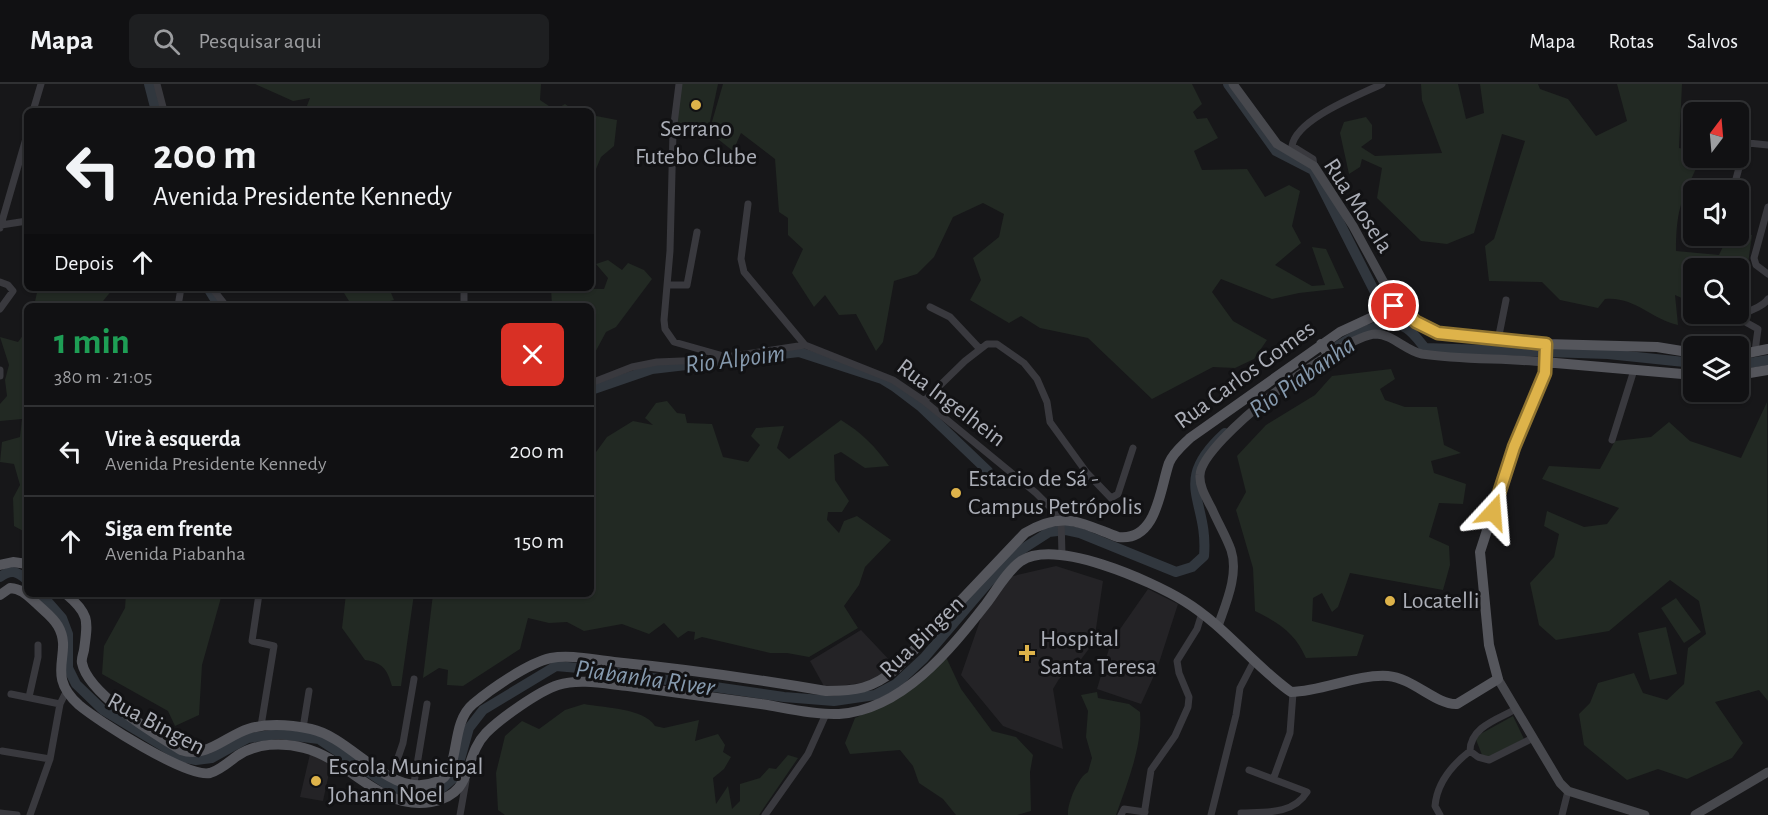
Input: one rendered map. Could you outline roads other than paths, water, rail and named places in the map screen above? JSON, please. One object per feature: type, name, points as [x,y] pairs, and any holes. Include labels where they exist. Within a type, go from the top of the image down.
[{"type":"main road","name":"Rua Mosela","points":[[1233,84],[1277,144],[1314,166],[1353,225],[1394,306]]},
{"type":"main road","name":"Rua Carlos Gomes","points":[[1061,518],[1118,537],[1126,538],[1137,534],[1155,513],[1170,460],[1185,443],[1321,344],[1394,306]]},
{"type":"main road","points":[[1394,306],[1416,322],[1438,333],[1546,344],[1657,347],[1683,352]]},
{"type":"main road","points":[[1218,626],[1229,593],[1233,562],[1230,548],[1203,490],[1200,478],[1201,465],[1212,450],[1245,417],[1329,355],[1362,336],[1380,334],[1421,354],[1683,374]]},
{"type":"main road","points":[[1321,344],[1329,355]]},
{"type":"main road","points":[[1546,344],[1545,373],[1514,447],[1480,552],[1489,645],[1498,679],[1560,783],[1568,791],[1645,815]]},
{"type":"main road","points":[[1749,352],[1768,349]]},
{"type":"main road","points":[[1749,373],[1768,370]]},
{"type":"main road","name":"Rua Bingen","points":[[81,662],[87,676],[102,692],[166,740],[189,753],[210,749],[237,734],[261,726],[303,728],[330,735],[392,778],[428,784],[440,781],[452,769],[457,729],[466,711],[536,663],[552,658],[641,664],[826,691],[854,690],[876,684],[896,669],[1025,533],[1049,520],[1061,518]]},
{"type":"main road","points":[[1062,555],[1144,580],[1169,592],[1218,626],[1274,680],[1293,693],[1387,676],[1413,684],[1449,705],[1457,704],[1498,679]]},
{"type":"main road","name":"Rua Bingen","points":[[66,692],[100,721],[178,766],[195,772],[210,773],[253,747],[280,745],[316,752],[353,773],[375,791],[404,801],[439,800],[466,781],[470,760],[482,739],[495,726],[547,689],[569,682],[660,690],[826,714],[851,712],[893,696],[958,638],[1018,563],[1034,556],[1062,555]]},
{"type":"main road","points":[[0,565],[13,562],[24,564]]},
{"type":"main road","points":[[0,595],[10,588],[24,593]]},
{"type":"main road","points":[[29,597],[55,621],[61,634],[59,668],[66,692]]},
{"type":"main road","points":[[61,659],[81,662],[87,627],[86,614],[69,597]]},
{"type":"main road","points":[[453,759],[470,760]]},
{"type":"main road","points":[[1695,815],[1768,772]]},
{"type":"street","points":[[34,108],[41,84]]},
{"type":"street","points":[[157,84],[163,108]]},
{"type":"street","points":[[679,84],[673,132],[670,251],[664,320],[669,336],[686,347],[727,357]]},
{"type":"street","points":[[1314,166],[1313,159],[1292,146],[1296,135],[1323,114],[1382,84]]},
{"type":"street","points":[[1749,143],[1768,145]]},
{"type":"street","points":[[24,146],[1,226],[24,222]]},
{"type":"street","points":[[748,204],[741,259],[744,272],[805,345]]},
{"type":"street","points":[[1768,207],[1754,258],[1756,265],[1768,274]]},
{"type":"street","points":[[667,285],[687,285],[697,232]]},
{"type":"street","points":[[0,282],[8,285],[13,291],[0,309]]},
{"type":"street","points":[[214,291],[224,303]]},
{"type":"street","points":[[1755,351],[1758,329],[1740,319],[1748,311],[1763,306],[1768,299]]},
{"type":"street","points":[[1498,340],[1506,300]]},
{"type":"street","points":[[930,308],[950,317],[980,349]]},
{"type":"street","points":[[924,401],[954,370],[980,349],[992,343],[997,344],[1024,363],[1044,394],[1050,422],[1087,473],[1111,498],[1118,494],[1132,448]]},
{"type":"street","name":"Rua Ingelhein","points":[[594,382],[632,368],[657,362],[727,357],[805,345],[881,373],[924,401],[1036,493],[1061,518]]},
{"type":"street","points":[[0,370],[0,376]]},
{"type":"street","points":[[1612,440],[1634,370]]},
{"type":"street","points":[[1061,518],[1062,555]]},
{"type":"street","points":[[258,597],[252,641],[274,646],[261,726]]},
{"type":"street","points":[[1121,815],[1124,809],[1144,813],[1151,770],[1175,736],[1188,707],[1189,697],[1179,673],[1177,661],[1197,629],[1202,613]]},
{"type":"street","points":[[29,697],[38,657],[38,645]]},
{"type":"street","points":[[1211,815],[1236,715],[1240,688],[1254,661]]},
{"type":"street","points":[[392,778],[403,743],[414,679]]},
{"type":"street","points":[[303,728],[309,691]]},
{"type":"street","points":[[30,815],[50,759],[60,704],[66,692]]},
{"type":"street","points":[[1274,777],[1290,733],[1293,693]]},
{"type":"street","points":[[11,694],[60,704]]},
{"type":"street","points":[[414,783],[427,704]]},
{"type":"street","points":[[1440,815],[1435,806],[1440,784],[1459,760],[1470,751],[1472,737],[1478,731],[1516,709]]},
{"type":"street","points":[[765,815],[808,754],[826,714]]},
{"type":"street","points":[[1470,751],[1478,757],[1490,760],[1533,738]]},
{"type":"street","points":[[2,751],[50,759]]},
{"type":"street","points":[[1241,813],[1282,810],[1300,804],[1307,792],[1274,777],[1249,770]]},
{"type":"street","points":[[460,815],[466,781]]},
{"type":"street","points":[[1562,815],[1568,791]]},
{"type":"street","points":[[0,813],[17,815]]},
{"type":"waterway","name":"Rio Alpoim","points":[[149,84],[155,108]]},
{"type":"waterway","points":[[1228,84],[1276,151],[1313,170],[1388,318]]},
{"type":"waterway","name":"Rio Alpoim","points":[[210,291],[217,303]]},
{"type":"waterway","name":"Rio Piabanha","points":[[1332,350],[1368,330],[1398,325],[1409,330],[1425,348],[1608,354],[1683,362]]},
{"type":"waterway","name":"Rio Alpoim","points":[[594,389],[652,369],[799,352],[882,379],[895,387],[920,406],[988,471]]},
{"type":"waterway","name":"Rio Piabanha","points":[[1749,363],[1768,360]]},
{"type":"waterway","name":"Piabanha River","points":[[44,597],[62,618],[68,634],[68,668],[76,684],[103,710],[181,757],[196,760],[212,758],[248,738],[279,734],[319,739],[394,789],[417,793],[441,789],[455,777],[469,728],[483,710],[556,666],[784,697],[834,701],[875,695],[896,684],[924,658],[988,583],[1021,550],[1049,532],[1066,530],[1080,533],[1176,572],[1192,567],[1204,556],[1204,536],[1196,492],[1199,465],[1225,433]]},
{"type":"waterway","name":"Piabanha River","points":[[0,577],[14,572],[24,578]]},
{"type":"place","name":"Serrano Futebo Clube","points":[[696,105]]},
{"type":"place","name":"Estacio de Sá - Campus Petrópolis","points":[[956,493]]},
{"type":"place","name":"Locatelli","points":[[1390,601]]},
{"type":"place","name":"Hospital Santa Teresa","points":[[1027,653]]},
{"type":"place","name":"Escola Municipal Johann Noel","points":[[316,781]]}]
